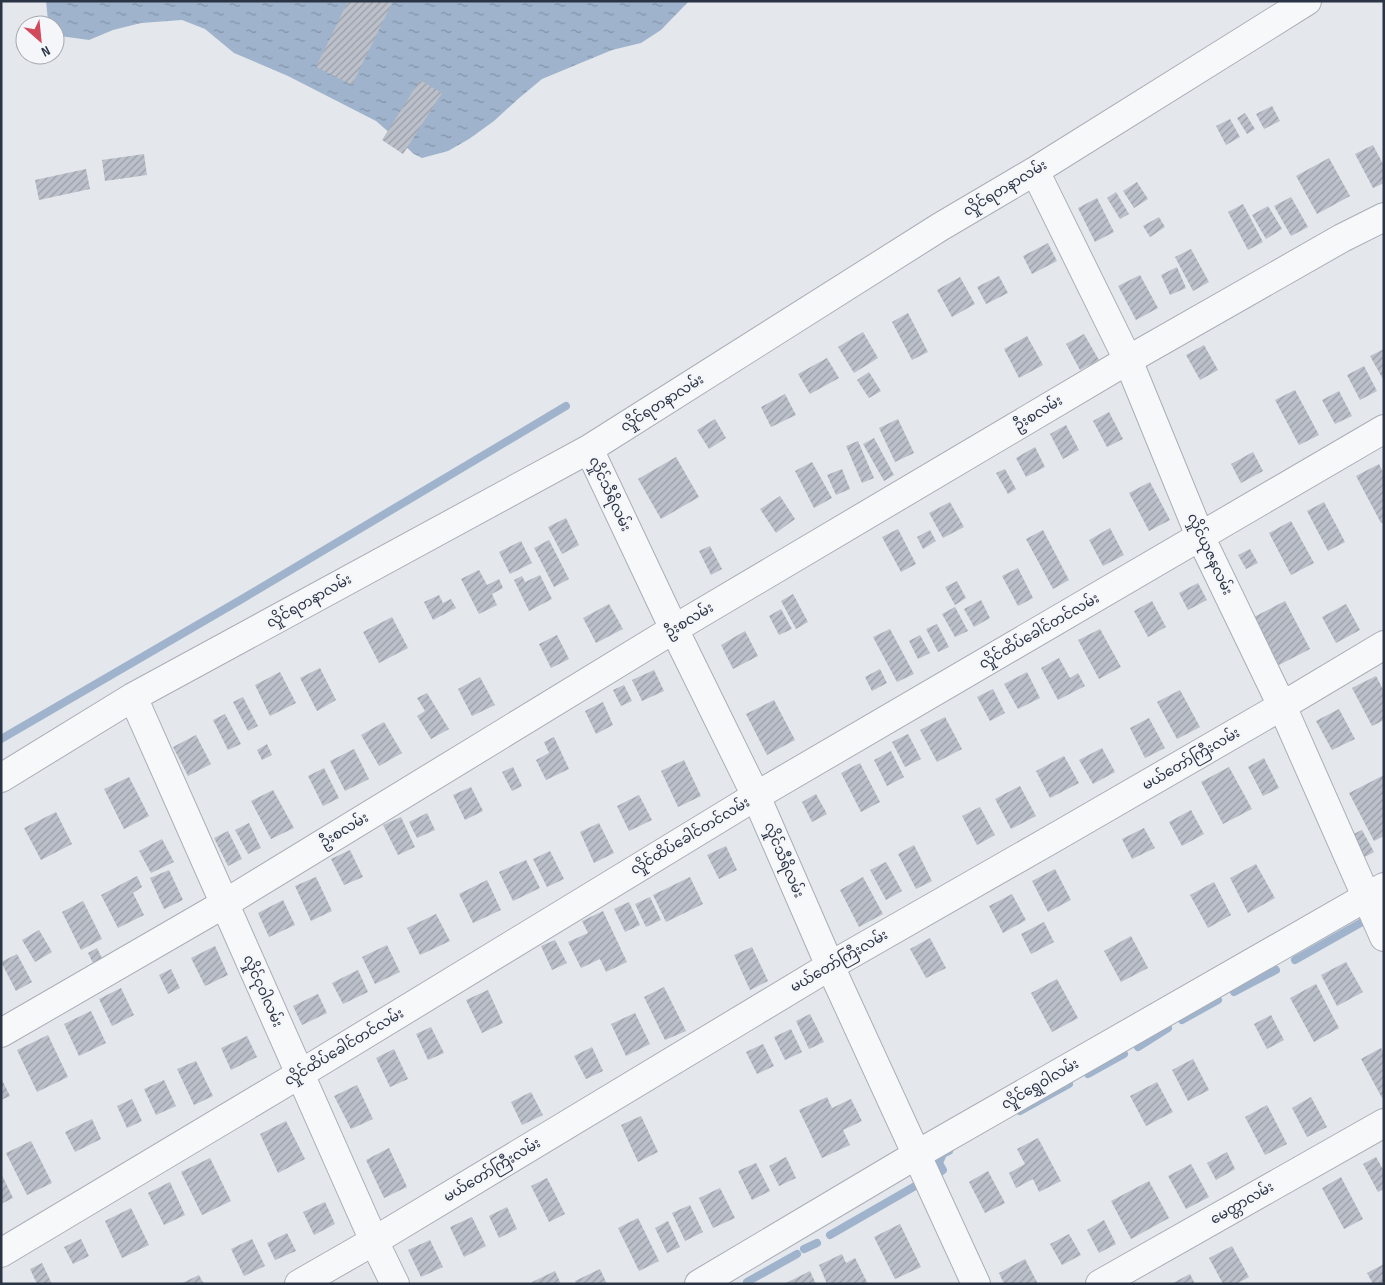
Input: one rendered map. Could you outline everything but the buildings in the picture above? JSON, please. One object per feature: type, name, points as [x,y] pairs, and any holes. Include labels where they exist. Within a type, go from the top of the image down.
[{"type":"street","name":"လှိုင်ရတနာလမ်း","points":[[1,778],[133,697],[589,449],[940,227],[1035,171],[1307,1]]},
{"type":"street","name":"လှိုင်ယုဇနလမ်း","points":[[1035,171],[1128,360],[1200,536],[1375,892],[1384,937]]},
{"type":"street","name":"ဦးစလမ်း","points":[[1,1033],[224,904],[674,629],[1128,360],[1342,238],[1384,217]]},
{"type":"street","name":"လှိုင်ထိပ်ခေါင်တင်လမ်း","points":[[1,1252],[300,1074],[756,796],[1384,429]]},
{"type":"street","name":"လှိုင်သီရိလမ်း","points":[[589,449],[756,796],[830,966],[976,1284]]},
{"type":"street","name":"မယ်တော်ကြီးလမ်း","points":[[299,1284],[374,1241],[830,966],[1060,835],[1384,645]]},
{"type":"street","name":"လှိုင်ငုဝါလမ်း","points":[[133,697],[374,1241],[395,1284]]},
{"type":"street","name":"လှိုင်ရွှေဝါလမ်း","points":[[699,1284],[923,1169],[1375,892]]},
{"type":"street","name":"မေတ္တာလမ်း","points":[[1100,1284],[1384,1123]]},
{"type":"water","points":[[46,1],[689,1],[661,30],[641,43],[612,50],[542,79],[494,121],[469,139],[448,151],[422,158],[414,154],[376,121],[288,76],[234,53],[205,29],[182,20],[141,23],[113,30],[89,40],[65,37],[65,15],[47,15]]},
{"type":"waterway","points":[[1,739],[242,599],[566,406]]},
{"type":"waterway","points":[[1295,960],[1364,921]]},
{"type":"waterway","points":[[1234,992],[1276,970]]},
{"type":"waterway","points":[[1182,1020],[1218,1000]]},
{"type":"waterway","points":[[1138,1047],[1168,1028]]},
{"type":"waterway","points":[[1088,1074],[1124,1054]]},
{"type":"waterway","points":[[1020,1111],[1069,1084]]},
{"type":"waterway","points":[[939,1173],[943,1170],[939,1163],[943,1154],[949,1151]]},
{"type":"waterway","points":[[830,1235],[917,1185]]},
{"type":"waterway","points":[[804,1249],[817,1243]]},
{"type":"waterway","points":[[747,1282],[797,1254]]}]
